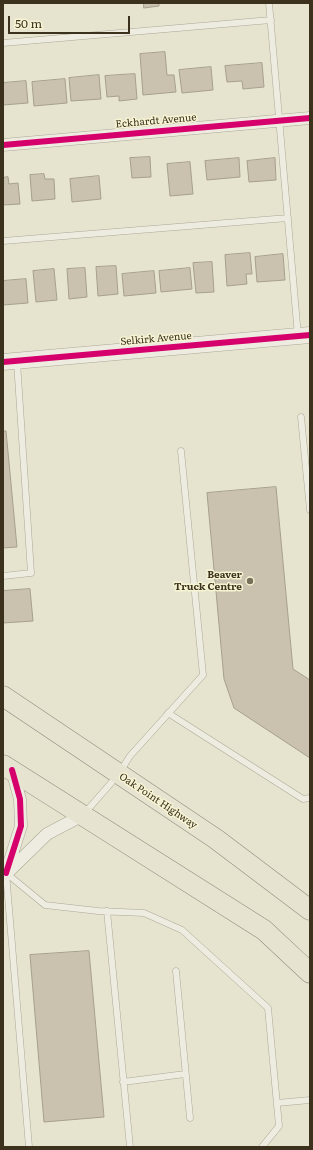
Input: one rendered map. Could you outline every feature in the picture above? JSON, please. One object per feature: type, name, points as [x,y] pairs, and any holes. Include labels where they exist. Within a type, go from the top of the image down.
[{"type":"main road","name":"Oak Point Highway","points":[[3,696],[118,775],[216,839],[310,910]]},
{"type":"main road","points":[[8,768],[264,930],[310,973]]},
{"type":"street","name":"Eckhardt Avenue","points":[[3,145],[310,118]]},
{"type":"street","name":"Selkirk Avenue","points":[[10,361],[304,336]]},
{"type":"street","points":[[5,873],[20,826],[20,799],[8,768]]},
{"type":"street","points":[[5,873],[47,834],[83,815]]},
{"type":"lane","points":[[269,3],[288,218],[304,336]]},
{"type":"lane","points":[[3,43],[270,20]]},
{"type":"lane","points":[[3,241],[288,218]]},
{"type":"lane","points":[[3,576],[31,573],[10,361]]},
{"type":"lane","points":[[300,417],[310,510]]},
{"type":"lane","points":[[83,815],[118,775],[130,756],[203,675],[180,451]]},
{"type":"lane","points":[[168,713],[303,799],[310,798]]},
{"type":"lane","points":[[5,873],[45,905],[144,913],[182,930],[268,1008],[279,1126],[262,1147]]},
{"type":"lane","points":[[5,873],[30,1147]]},
{"type":"lane","points":[[107,911],[130,1147]]},
{"type":"lane","points":[[176,971],[190,1118]]},
{"type":"lane","points":[[123,1082],[185,1074]]},
{"type":"lane","points":[[277,1103],[310,1100]]},
{"type":"building","points":[[144,3],[159,3],[159,6],[144,8]]},
{"type":"building","points":[[165,52],[167,75],[174,75],[176,92],[143,95],[140,54]]},
{"type":"building","points":[[262,63],[264,87],[243,89],[242,81],[227,82],[225,66]]},
{"type":"building","points":[[211,67],[213,90],[182,93],[179,70]]},
{"type":"building","points":[[135,74],[137,99],[119,101],[119,96],[107,97],[105,76]]},
{"type":"building","points":[[99,75],[101,99],[71,101],[69,78]]},
{"type":"building","points":[[65,79],[67,103],[34,106],[32,82]]},
{"type":"building","points":[[26,81],[28,103],[3,105],[3,83]]},
{"type":"building","points":[[150,157],[151,177],[132,178],[130,158]]},
{"type":"building","points":[[239,158],[240,177],[207,180],[205,161]]},
{"type":"building","points":[[275,158],[276,180],[249,182],[247,161]]},
{"type":"building","points":[[190,162],[193,194],[170,196],[167,164]]},
{"type":"building","points":[[44,174],[45,179],[54,179],[55,199],[32,201],[30,175]]},
{"type":"building","points":[[99,176],[101,199],[72,202],[70,179]]},
{"type":"building","points":[[8,177],[9,184],[18,183],[20,204],[3,205],[3,178]]},
{"type":"building","points":[[250,253],[252,274],[246,274],[247,284],[227,286],[225,255]]},
{"type":"building","points":[[283,254],[285,280],[257,282],[255,257]]},
{"type":"building","points":[[212,262],[214,292],[196,293],[193,263]]},
{"type":"building","points":[[116,266],[118,294],[98,296],[96,267]]},
{"type":"building","points":[[85,268],[87,297],[69,299],[67,269]]},
{"type":"building","points":[[190,268],[192,289],[161,292],[159,271]]},
{"type":"building","points":[[54,269],[57,300],[36,302],[33,271]]},
{"type":"building","points":[[154,271],[156,293],[124,296],[122,274]]},
{"type":"building","points":[[26,279],[28,303],[3,305],[3,281]]},
{"type":"building","points":[[3,431],[6,431],[17,547],[3,548]]},
{"type":"building","name":"Beaver Truck Centre","points":[[276,487],[293,669],[310,680],[310,758],[234,708],[224,679],[207,493]]},
{"type":"building","points":[[30,589],[33,621],[3,623],[3,591]]},
{"type":"building","points":[[89,951],[104,1117],[44,1122],[30,955]]},
{"type":"cycle path","points":[[3,145],[310,118]]},
{"type":"cycle path","points":[[3,362],[310,335]]},
{"type":"cycle path","points":[[6,873],[21,826],[20,799],[12,770]]},
{"type":"place","name":"Beaver Truck Centre","points":[[250,581]]}]
